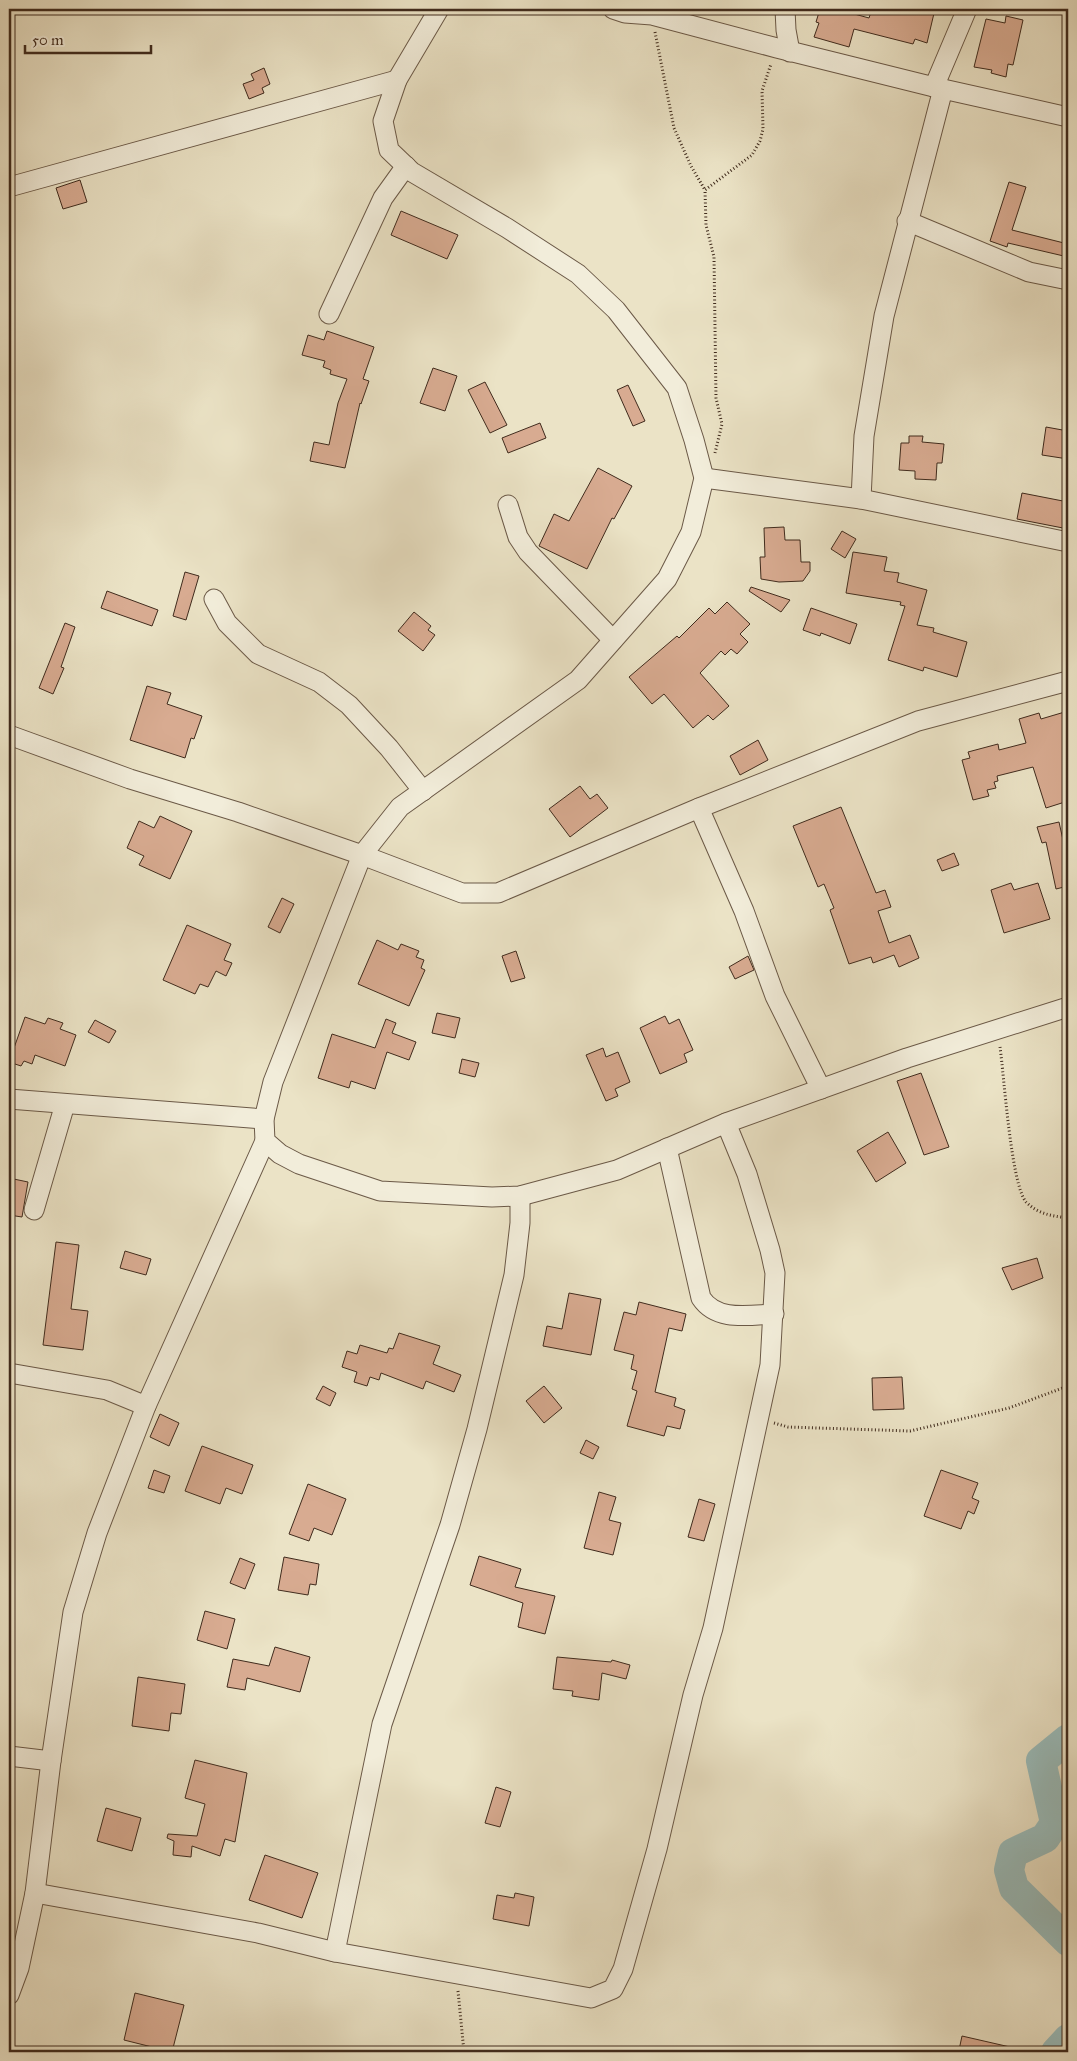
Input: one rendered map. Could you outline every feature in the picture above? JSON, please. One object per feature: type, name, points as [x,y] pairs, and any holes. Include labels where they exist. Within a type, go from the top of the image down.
[{"type":"street","points":[[9,1995],[19,1968],[35,1893],[51,1761],[73,1612],[97,1533],[146,1406],[265,1141],[264,1119],[273,1082],[362,855],[400,807],[578,680],[667,579],[691,532],[703,473],[677,388],[616,310],[578,274],[508,228],[412,172],[389,150],[383,121],[398,80],[439,9]]},
{"type":"street","points":[[783,50],[786,30],[785,9]]},
{"type":"street","points":[[861,499],[864,436],[884,316],[938,88],[967,9]]},
{"type":"street","points":[[622,10],[652,15],[783,50],[938,88],[1068,117]]},
{"type":"street","points":[[9,187],[398,80]]},
{"type":"street","points":[[329,314],[384,198],[406,166]]},
{"type":"street","points":[[907,221],[1029,272],[1068,280]]},
{"type":"street","points":[[703,473],[861,499],[1068,542]]},
{"type":"street","points":[[508,505],[518,537],[528,552],[614,640]]},
{"type":"street","points":[[214,599],[227,623],[258,654],[319,682],[349,705],[389,748],[423,791]]},
{"type":"street","points":[[9,735],[130,779],[238,812],[362,855],[462,893],[498,893],[699,808],[918,721],[1066,677]]},
{"type":"street","points":[[699,808],[744,911],[776,996],[821,1089]]},
{"type":"street","points":[[265,1141],[280,1154],[299,1164],[380,1190],[492,1197],[520,1196],[618,1170],[726,1123],[998,1028],[1068,1007]]},
{"type":"street","points":[[9,1099],[264,1119]]},
{"type":"street","points":[[34,1210],[65,1104]]},
{"type":"street","points":[[35,1893],[258,1933],[335,1952],[591,1998],[613,1989],[623,1969],[656,1849],[693,1695],[713,1628],[770,1365],[775,1273],[747,1174],[726,1123]]},
{"type":"street","points":[[667,1148],[701,1298],[706,1305],[727,1316],[774,1314]]},
{"type":"street","points":[[335,1952],[382,1724],[450,1525],[479,1419],[514,1275],[520,1223],[520,1196]]},
{"type":"street","points":[[9,1373],[107,1390],[146,1406]]},
{"type":"street","points":[[9,1756],[51,1761]]},
{"type":"path","points":[[652,15],[674,128],[691,166],[705,190],[706,225],[714,257],[716,398],[722,424],[716,451],[703,473]]},
{"type":"path","points":[[705,190],[752,156],[764,129],[762,91],[783,50]]},
{"type":"path","points":[[998,1028],[1014,1170],[1025,1201],[1043,1214],[1068,1218]]},
{"type":"path","points":[[759,1419],[788,1426],[910,1431],[1009,1408],[1068,1386]]},
{"type":"path","points":[[457,1973],[464,2052]]},
{"type":"building","points":[[820,9],[836,9],[869,18],[872,9],[935,9],[927,43],[915,39],[913,44],[854,29],[849,47],[814,37],[819,23],[816,22]]},
{"type":"building","points":[[1006,16],[1023,20],[1013,65],[1008,64],[1006,77],[991,73],[992,70],[974,67],[986,19],[1005,23]]},
{"type":"building","points":[[264,68],[270,84],[262,88],[264,93],[249,99],[243,84],[254,80],[251,74]]},
{"type":"building","points":[[80,180],[87,202],[63,209],[56,188]]},
{"type":"building","points":[[1009,182],[1026,187],[1012,230],[1068,244],[1068,257],[1008,243],[1007,247],[990,241]]},
{"type":"building","points":[[401,211],[458,235],[447,259],[391,235]]},
{"type":"building","points":[[327,331],[374,347],[363,379],[369,381],[360,403],[345,468],[310,461],[314,442],[329,445],[338,403],[347,379],[330,374],[331,370],[323,367],[325,361],[302,355],[308,335],[324,340]]},
{"type":"building","points":[[433,368],[457,376],[445,411],[420,403]]},
{"type":"building","points":[[485,382],[507,425],[490,433],[468,390]]},
{"type":"building","points":[[628,385],[645,421],[633,426],[617,390]]},
{"type":"building","points":[[540,423],[546,438],[508,453],[502,438]]},
{"type":"building","points":[[1046,427],[1068,431],[1068,459],[1042,455]]},
{"type":"building","points":[[909,436],[923,436],[922,442],[944,444],[942,463],[937,463],[936,480],[915,479],[915,471],[899,470],[901,443],[909,443]]},
{"type":"building","points":[[598,468],[632,486],[614,519],[612,518],[587,569],[539,546],[554,514],[569,521]]},
{"type":"building","points":[[1022,493],[1068,502],[1068,529],[1017,519]]},
{"type":"building","points":[[784,527],[785,540],[800,540],[801,562],[810,562],[810,571],[803,581],[779,582],[761,579],[760,557],[765,557],[764,528]]},
{"type":"building","points":[[842,531],[856,539],[845,558],[831,549]]},
{"type":"building","points":[[853,552],[887,557],[884,571],[899,573],[897,582],[927,590],[917,625],[934,628],[933,632],[967,642],[957,677],[924,667],[923,671],[888,660],[905,606],[900,605],[901,602],[846,593]]},
{"type":"building","points":[[185,572],[199,576],[186,620],[173,616]]},
{"type":"building","points":[[751,587],[790,600],[781,612],[749,591]]},
{"type":"building","points":[[107,591],[158,610],[152,626],[101,608]]},
{"type":"building","points":[[727,602],[750,624],[740,634],[748,642],[737,654],[731,649],[725,655],[721,651],[700,673],[729,706],[713,720],[708,715],[693,728],[664,694],[652,704],[629,677],[677,636],[679,638],[709,608],[715,614]]},
{"type":"building","points":[[811,608],[857,624],[850,644],[821,633],[820,636],[803,630]]},
{"type":"building","points":[[414,612],[431,626],[428,630],[435,635],[423,651],[398,631]]},
{"type":"building","points":[[65,623],[75,627],[61,667],[64,668],[53,694],[39,688]]},
{"type":"building","points":[[147,686],[171,693],[167,704],[202,716],[194,739],[191,738],[185,758],[130,740]]},
{"type":"building","points":[[1068,711],[1068,801],[1046,808],[1033,767],[997,776],[998,781],[994,782],[996,788],[987,790],[989,796],[973,800],[962,760],[970,758],[968,752],[998,744],[999,750],[1026,743],[1019,719],[1039,713],[1041,719]]},
{"type":"building","points":[[758,740],[768,760],[740,775],[730,756]]},
{"type":"building","points":[[580,786],[590,799],[597,794],[608,808],[570,837],[549,809]]},
{"type":"building","points":[[841,807],[876,893],[885,890],[891,907],[878,911],[889,943],[910,935],[919,958],[899,967],[894,955],[873,963],[871,957],[849,964],[830,910],[834,908],[824,884],[818,887],[793,826]]},
{"type":"building","points":[[160,816],[192,831],[170,879],[139,865],[144,856],[127,848],[139,821],[154,828]]},
{"type":"building","points":[[1059,822],[1063,840],[1068,839],[1068,886],[1056,889],[1046,842],[1042,843],[1037,827]]},
{"type":"building","points":[[954,853],[959,865],[942,871],[937,860]]},
{"type":"building","points":[[1011,883],[1014,890],[1038,883],[1050,919],[1004,933],[991,890]]},
{"type":"building","points":[[282,898],[294,904],[280,933],[268,927]]},
{"type":"building","points":[[187,925],[231,944],[224,960],[232,963],[226,976],[216,971],[208,987],[200,984],[195,994],[163,980]]},
{"type":"building","points":[[377,940],[398,950],[401,944],[419,951],[416,957],[424,960],[421,968],[425,970],[409,1006],[358,984]]},
{"type":"building","points":[[516,951],[525,978],[511,982],[502,956]]},
{"type":"building","points":[[748,956],[754,970],[735,979],[729,967]]},
{"type":"building","points":[[437,1013],[460,1018],[455,1038],[432,1033]]},
{"type":"building","points":[[665,1016],[669,1024],[679,1019],[693,1050],[684,1054],[687,1062],[660,1074],[640,1028]]},
{"type":"building","points":[[25,1017],[45,1024],[48,1018],[63,1023],[60,1029],[76,1035],[65,1066],[35,1055],[32,1064],[24,1061],[21,1066],[9,1062]]},
{"type":"building","points":[[386,1019],[396,1023],[392,1033],[416,1042],[409,1060],[387,1052],[375,1089],[351,1081],[349,1088],[318,1078],[332,1034],[375,1048]]},
{"type":"building","points":[[95,1020],[116,1031],[109,1043],[88,1032]]},
{"type":"building","points":[[603,1048],[606,1057],[618,1052],[630,1082],[615,1089],[618,1096],[606,1101],[586,1055]]},
{"type":"building","points":[[462,1059],[479,1063],[475,1077],[459,1073]]},
{"type":"building","points":[[921,1073],[949,1147],[924,1155],[897,1081]]},
{"type":"building","points":[[888,1132],[906,1163],[876,1182],[857,1151]]},
{"type":"building","points":[[9,1178],[28,1182],[22,1217],[9,1215]]},
{"type":"building","points":[[56,1242],[79,1245],[71,1309],[88,1311],[83,1350],[43,1345]]},
{"type":"building","points":[[125,1251],[151,1259],[146,1275],[120,1268]]},
{"type":"building","points":[[1037,1258],[1043,1278],[1012,1290],[1002,1268]]},
{"type":"building","points":[[569,1293],[601,1299],[591,1355],[543,1346],[547,1326],[562,1329]]},
{"type":"building","points":[[639,1302],[686,1314],[682,1331],[669,1328],[655,1392],[676,1398],[674,1406],[685,1410],[680,1429],[667,1426],[664,1436],[627,1426],[637,1391],[632,1389],[637,1371],[631,1369],[634,1355],[614,1350],[624,1312],[636,1315]]},
{"type":"building","points":[[399,1333],[440,1346],[433,1364],[461,1375],[454,1392],[426,1381],[423,1389],[381,1373],[379,1380],[370,1377],[367,1386],[354,1382],[357,1372],[342,1367],[347,1351],[357,1354],[360,1345],[387,1353],[389,1348],[393,1349]]},
{"type":"building","points":[[902,1377],[904,1409],[873,1410],[872,1378]]},
{"type":"building","points":[[323,1386],[336,1393],[330,1406],[316,1399]]},
{"type":"building","points":[[544,1386],[562,1408],[544,1423],[526,1401]]},
{"type":"building","points":[[160,1414],[179,1423],[169,1446],[150,1437]]},
{"type":"building","points":[[586,1440],[599,1447],[593,1459],[580,1453]]},
{"type":"building","points":[[202,1446],[253,1465],[242,1494],[226,1488],[220,1504],[185,1491]]},
{"type":"building","points":[[154,1470],[170,1476],[164,1493],[148,1488]]},
{"type":"building","points":[[941,1470],[978,1483],[972,1498],[979,1501],[974,1514],[968,1511],[961,1529],[924,1516]]},
{"type":"building","points":[[308,1484],[346,1499],[332,1535],[314,1528],[309,1541],[289,1534]]},
{"type":"building","points":[[599,1492],[616,1497],[609,1520],[621,1523],[613,1555],[584,1548]]},
{"type":"building","points":[[699,1499],[715,1504],[704,1541],[688,1537]]},
{"type":"building","points":[[479,1556],[521,1569],[515,1587],[555,1596],[545,1634],[518,1627],[523,1603],[470,1585]]},
{"type":"building","points":[[284,1557],[319,1564],[316,1585],[310,1584],[308,1595],[278,1590]]},
{"type":"building","points":[[240,1558],[255,1564],[245,1589],[230,1583]]},
{"type":"building","points":[[205,1611],[235,1619],[227,1649],[197,1640]]},
{"type":"building","points":[[275,1647],[310,1657],[300,1692],[247,1678],[245,1690],[227,1687],[233,1659],[269,1666]]},
{"type":"building","points":[[557,1657],[611,1662],[612,1660],[630,1665],[626,1679],[602,1673],[599,1700],[572,1696],[573,1691],[553,1689]]},
{"type":"building","points":[[138,1677],[185,1684],[181,1714],[171,1713],[169,1731],[132,1726]]},
{"type":"building","points":[[195,1760],[247,1773],[235,1842],[225,1839],[220,1856],[192,1846],[191,1857],[173,1855],[174,1841],[167,1838],[168,1834],[197,1836],[205,1804],[185,1798]]},
{"type":"building","points":[[496,1787],[511,1792],[500,1827],[485,1823]]},
{"type":"building","points":[[106,1808],[141,1818],[132,1851],[97,1841]]},
{"type":"building","points":[[265,1855],[318,1873],[302,1918],[249,1900]]},
{"type":"building","points":[[515,1893],[534,1897],[529,1926],[493,1919],[497,1895],[514,1898]]},
{"type":"building","points":[[135,1993],[184,2005],[172,2052],[124,2040]]},
{"type":"building","points":[[962,2036],[1010,2047],[1009,2052],[967,2052],[959,2050]]},
{"type":"waterway","points":[[1068,1739],[1041,1761],[1055,1823],[1045,1838],[1013,1853],[1009,1870],[1014,1888],[1068,1941]]},
{"type":"waterway","points":[[1056,2052],[1068,2039]]}]
